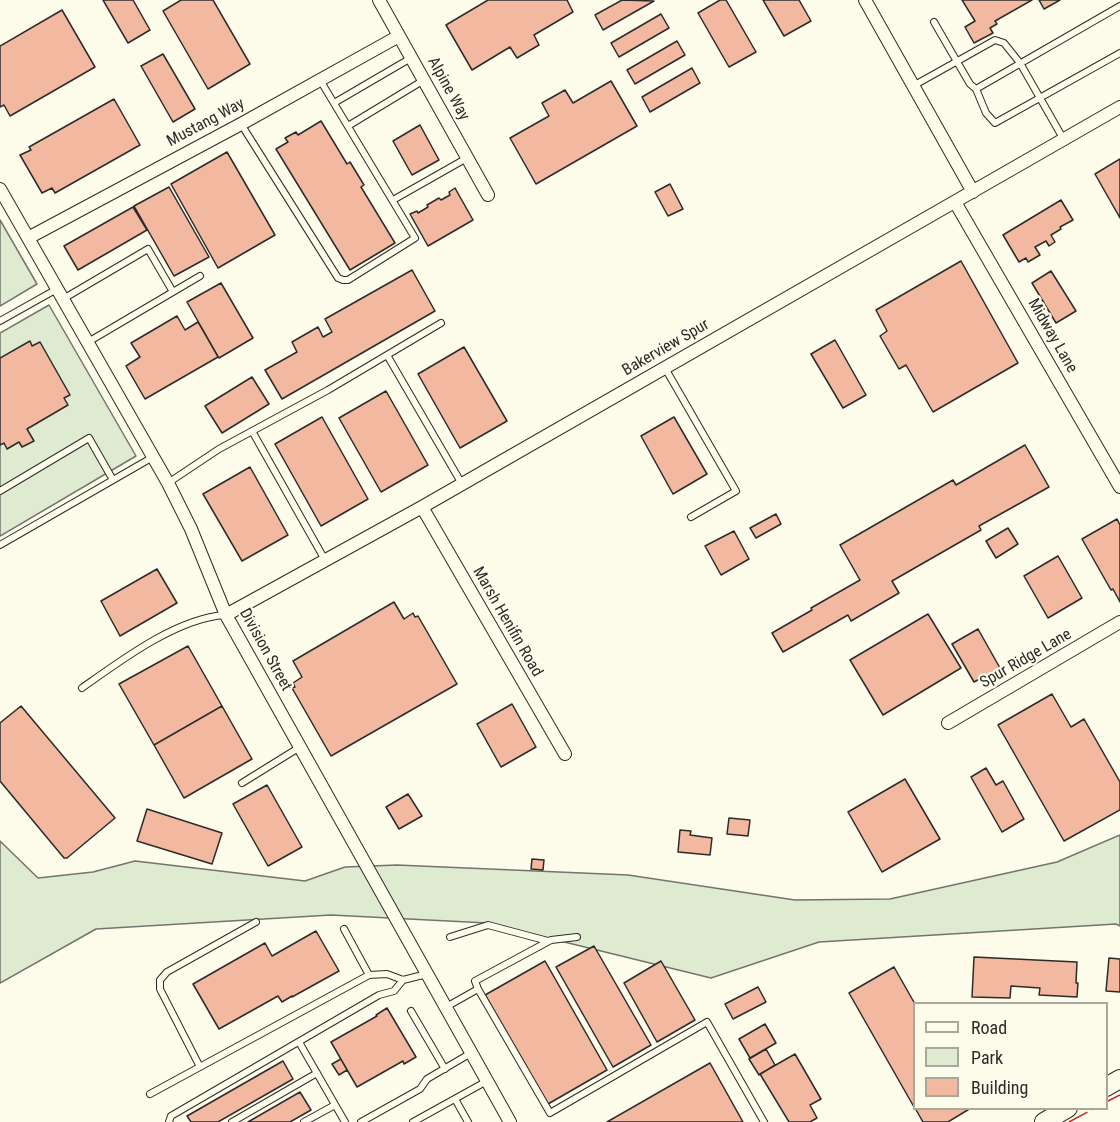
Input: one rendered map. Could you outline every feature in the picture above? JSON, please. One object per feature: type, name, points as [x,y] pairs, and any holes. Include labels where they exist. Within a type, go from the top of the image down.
[{"type":"main road","points":[[1044,1122],[1065,1110]]},
{"type":"street","name":"Alpine Way","points":[[379,0],[488,195]]},
{"type":"street","points":[[865,0],[973,192]]},
{"type":"street","name":"Mustang Way","points":[[28,238],[399,36]]},
{"type":"street","name":"Bakerview Spur","points":[[226,615],[422,507],[1120,107]]},
{"type":"street","name":"Division Street","points":[[0,189],[154,457],[191,529],[226,615],[510,1122]]},
{"type":"street","name":"Midway Lane","points":[[955,202],[1120,487]]},
{"type":"street","name":"Marsh Henifin Road","points":[[422,507],[565,754]]},
{"type":"street","name":"Spur Ridge Lane","points":[[948,723],[1120,622]]},
{"type":"lane","points":[[976,89],[1120,6]]},
{"type":"lane","points":[[934,22],[970,84],[976,89],[986,113],[995,123],[1120,53]]},
{"type":"lane","points":[[913,86],[995,40],[1004,43],[1020,63],[1064,140]]},
{"type":"lane","points":[[334,104],[411,58]]},
{"type":"lane","points":[[241,124],[338,278],[348,280],[415,238],[320,80]]},
{"type":"lane","points":[[348,126],[424,80]]},
{"type":"lane","points":[[393,200],[467,158]]},
{"type":"lane","points":[[0,321],[60,294],[148,249],[173,292]]},
{"type":"lane","points":[[88,342],[200,276]]},
{"type":"lane","points":[[168,483],[219,449],[328,390],[441,323]]},
{"type":"lane","points":[[387,355],[462,484]]},
{"type":"lane","points":[[665,368],[736,491],[691,517]]},
{"type":"lane","points":[[252,431],[324,560]]},
{"type":"lane","points":[[0,490],[89,438],[113,480]]},
{"type":"lane","points":[[0,545],[154,457]]},
{"type":"lane","points":[[82,688],[122,660],[166,634],[211,616],[226,615]]},
{"type":"lane","points":[[242,783],[300,747]]},
{"type":"lane","points":[[200,1067],[160,989],[160,980],[167,972],[256,922]]},
{"type":"lane","points":[[450,937],[488,924],[548,941]]},
{"type":"lane","points":[[344,929],[369,975]]},
{"type":"lane","points":[[550,1113],[478,989],[476,981],[548,941],[577,937]]},
{"type":"lane","points":[[150,1094],[369,975],[387,974],[403,981]]},
{"type":"lane","points":[[171,1120],[379,995],[394,991],[403,981],[427,974]]},
{"type":"lane","points":[[446,1007],[478,989]]},
{"type":"lane","points":[[411,1011],[445,1069]]},
{"type":"lane","points":[[547,1122],[550,1113],[706,1022],[764,1122]]},
{"type":"lane","points":[[299,1042],[345,1122]]},
{"type":"lane","points":[[361,1122],[420,1089],[427,1079],[472,1053]]},
{"type":"lane","points":[[232,1122],[317,1073]]},
{"type":"lane","points":[[412,1122],[487,1081]]},
{"type":"lane","points":[[455,1099],[468,1122]]},
{"type":"lane","points":[[304,1122],[335,1105]]},
{"type":"green space","points":[[0,220],[37,284],[0,306]]},
{"type":"green space","points":[[49,305],[136,456],[0,536],[0,333]]},
{"type":"green space","points":[[1120,835],[1120,926],[1116,924],[819,942],[711,978],[487,923],[331,915],[96,929],[0,983],[0,841],[38,878],[93,872],[135,861],[305,881],[345,867],[397,865],[628,875],[795,900],[890,899],[1057,862]]},
{"type":"building","points":[[103,0],[133,0],[150,30],[128,43]]},
{"type":"building","points":[[181,0],[213,0],[250,64],[208,89],[163,11]]},
{"type":"building","points":[[488,0],[567,0],[573,12],[534,35],[539,45],[517,58],[510,47],[472,70],[446,25]]},
{"type":"building","points":[[622,0],[654,1],[603,30],[595,15]]},
{"type":"building","points":[[720,0],[726,0],[756,52],[729,67],[698,13]]},
{"type":"building","points":[[763,0],[799,0],[811,21],[784,36]]},
{"type":"building","points":[[962,0],[1032,0],[995,21],[997,24],[990,28],[993,33],[974,43],[965,27],[975,21]]},
{"type":"building","points":[[1039,0],[1060,0],[1044,9]]},
{"type":"building","points":[[62,10],[95,67],[10,116],[4,105],[0,107],[0,46]]},
{"type":"building","points":[[661,14],[669,28],[619,57],[611,43]]},
{"type":"building","points":[[677,41],[685,55],[635,84],[627,70]]},
{"type":"building","points":[[163,54],[195,109],[173,122],[141,66]]},
{"type":"building","points":[[692,68],[700,83],[650,112],[642,97]]},
{"type":"building","points":[[611,81],[637,126],[536,184],[510,138],[549,116],[542,103],[565,90],[573,103]]},
{"type":"building","points":[[114,99],[140,145],[55,193],[52,188],[42,193],[20,155],[31,150],[29,147]]},
{"type":"building","points":[[321,121],[347,164],[350,162],[364,185],[361,187],[395,243],[350,270],[276,149],[288,142],[285,138],[296,132],[298,135]]},
{"type":"building","points":[[420,125],[439,160],[412,175],[393,141]]},
{"type":"building","points":[[227,152],[275,235],[218,268],[171,184]]},
{"type":"building","points":[[1120,159],[1120,218],[1095,174]]},
{"type":"building","points":[[670,184],[683,209],[668,216],[655,192]]},
{"type":"building","points":[[169,187],[209,257],[174,276],[134,206]]},
{"type":"building","points":[[455,188],[473,220],[428,246],[410,214],[417,211],[418,213],[439,198],[441,200],[450,195],[449,192]]},
{"type":"building","points":[[1061,200],[1073,220],[1051,235],[1055,242],[1049,246],[1046,241],[1035,247],[1040,255],[1028,262],[1026,258],[1019,262],[1003,235]]},
{"type":"building","points":[[133,207],[147,230],[78,270],[64,246]]},
{"type":"building","points":[[961,261],[1018,363],[933,412],[906,365],[899,369],[880,336],[887,331],[876,310]]},
{"type":"building","points":[[412,270],[435,311],[282,399],[265,370],[297,352],[292,342],[318,327],[323,337],[332,332],[325,319]]},
{"type":"building","points":[[1051,271],[1076,311],[1056,323],[1032,283]]},
{"type":"building","points":[[221,283],[253,338],[219,358],[187,302]]},
{"type":"building","points":[[177,316],[185,330],[198,322],[218,357],[145,399],[126,366],[140,357],[131,343]]},
{"type":"building","points":[[835,340],[866,395],[843,408],[811,354]]},
{"type":"building","points":[[30,341],[32,346],[40,342],[70,395],[64,398],[68,405],[27,429],[34,441],[22,447],[19,442],[7,449],[4,443],[0,445],[0,358]]},
{"type":"building","points":[[464,347],[507,421],[460,448],[418,374]]},
{"type":"building","points":[[252,377],[269,404],[222,433],[205,406]]},
{"type":"building","points":[[386,391],[428,465],[381,492],[339,418]]},
{"type":"building","points":[[322,417],[368,499],[321,526],[275,444]]},
{"type":"building","points":[[674,417],[707,474],[673,494],[641,436]]},
{"type":"building","points":[[1025,445],[1049,487],[979,526],[981,530],[892,581],[899,593],[851,621],[848,615],[783,652],[772,633],[860,580],[840,545],[953,480],[956,485]]},
{"type":"building","points":[[250,467],[288,535],[242,561],[203,494]]},
{"type":"building","points":[[776,514],[781,524],[756,538],[750,528]]},
{"type":"building","points":[[1117,519],[1120,525],[1120,602],[1082,539]]},
{"type":"building","points":[[1008,528],[1018,544],[996,558],[986,541]]},
{"type":"building","points":[[734,531],[749,559],[721,575],[705,546]]},
{"type":"building","points":[[1058,556],[1082,598],[1048,618],[1024,576]]},
{"type":"building","points":[[157,569],[177,603],[120,636],[101,601]]},
{"type":"building","points":[[394,602],[404,619],[413,613],[415,617],[418,616],[457,684],[331,756],[292,688],[295,687],[293,683],[302,677],[293,661]]},
{"type":"building","points":[[928,614],[961,668],[883,715],[850,660]]},
{"type":"building","points":[[978,629],[1000,668],[974,682],[952,644]]},
{"type":"building","points":[[188,646],[222,706],[154,745],[119,684]]},
{"type":"building","points":[[1052,694],[1071,727],[1084,719],[1120,782],[1120,810],[1064,841],[998,725]]},
{"type":"building","points":[[512,704],[536,747],[501,767],[477,724]]},
{"type":"building","points":[[21,706],[115,818],[67,858],[64,858],[0,781],[0,723]]},
{"type":"building","points":[[222,706],[252,759],[184,798],[154,745]]},
{"type":"building","points":[[986,768],[996,785],[1003,781],[1024,819],[1002,832],[971,777]]},
{"type":"building","points":[[905,779],[940,839],[882,872],[848,812]]},
{"type":"building","points":[[267,785],[302,847],[268,866],[233,804]]},
{"type":"building","points":[[408,794],[422,816],[399,829],[386,807]]},
{"type":"building","points":[[147,809],[222,833],[212,864],[137,841]]},
{"type":"building","points":[[729,818],[750,820],[748,836],[727,834]]},
{"type":"building","points":[[680,830],[691,831],[690,835],[712,838],[710,855],[678,852]]},
{"type":"building","points":[[532,859],[544,860],[543,870],[531,869]]},
{"type":"building","points":[[316,931],[339,971],[282,1002],[278,996],[219,1029],[193,984],[265,943],[272,956]]},
{"type":"building","points":[[594,946],[651,1045],[613,1067],[556,967]]},
{"type":"building","points":[[974,957],[1077,962],[1077,997],[1039,995],[1040,988],[1011,986],[1010,998],[972,997]]},
{"type":"building","points":[[1109,958],[1120,959],[1120,992],[1106,991]]},
{"type":"building","points":[[545,961],[607,1070],[548,1104],[485,995]]},
{"type":"building","points":[[661,961],[695,1020],[657,1042],[624,983]]},
{"type":"building","points":[[894,967],[914,1002],[913,1105],[849,993]]},
{"type":"building","points":[[758,987],[766,1002],[733,1019],[725,1004]]},
{"type":"building","points":[[387,1008],[416,1057],[404,1064],[403,1061],[357,1087],[331,1042]]},
{"type":"building","points":[[765,1024],[776,1043],[750,1058],[739,1039]]},
{"type":"building","points":[[766,1049],[775,1065],[759,1075],[749,1059]]},
{"type":"building","points":[[795,1054],[821,1099],[810,1105],[817,1118],[810,1122],[789,1122],[760,1074]]},
{"type":"building","points":[[341,1059],[347,1070],[339,1075],[332,1064]]},
{"type":"building","points":[[283,1061],[293,1079],[218,1122],[191,1122],[187,1116]]},
{"type":"building","points":[[710,1063],[743,1122],[607,1122]]},
{"type":"building","points":[[300,1092],[311,1110],[290,1122],[248,1122]]},
{"type":"building","points":[[916,1110],[968,1110],[948,1122],[923,1122]]},
{"type":"power","points":[[1108,1101],[1120,1095]]},
{"type":"power","points":[[1069,1122],[1091,1110]]}]
